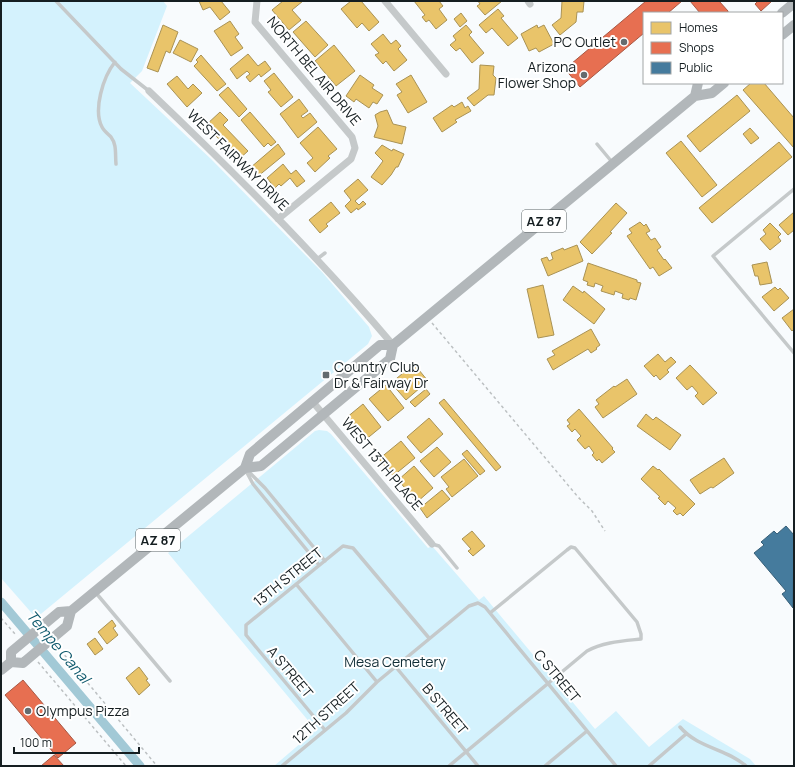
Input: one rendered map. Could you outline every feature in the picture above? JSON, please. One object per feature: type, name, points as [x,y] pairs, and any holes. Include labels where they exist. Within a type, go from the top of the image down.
[{"type":"main road","points":[[783,12],[794,3]]},
{"type":"main road","points":[[783,34],[794,25]]},
{"type":"main road","points":[[695,96],[698,84]]},
{"type":"main road","name":"AZ 87","points":[[245,468],[261,466],[390,359],[393,345],[695,96],[712,93],[723,84]]},
{"type":"main road","name":"AZ 87","points":[[11,662],[11,652],[59,612],[71,611],[245,468],[250,454],[312,401],[380,345],[393,345]]},
{"type":"main road","name":"AZ 87","points":[[1,670],[11,662],[23,663],[37,657],[52,644],[67,626],[71,611]]},
{"type":"street","name":"NORTH BEL AIR DRIVE","points":[[257,1],[255,22],[352,137],[355,148],[351,159],[278,219]]},
{"type":"street","points":[[385,1],[446,74]]},
{"type":"street","name":"WEST FAIRWAY DRIVE","points":[[149,91],[213,152],[317,259],[393,345]]},
{"type":"street","name":"WEST 13TH PLACE","points":[[312,401],[432,544]]},
{"type":"lane","name":"WEST FAIRWAY DRIVE","points":[[56,1],[121,69],[149,91]]},
{"type":"lane","points":[[115,62],[110,68],[102,86],[100,120],[103,128],[115,144],[116,164]]},
{"type":"lane","points":[[597,144],[614,163]]},
{"type":"lane","points":[[794,189],[713,256],[794,353]]},
{"type":"lane","points":[[317,259],[325,253]]},
{"type":"lane","points":[[245,468],[265,488],[325,561]]},
{"type":"lane","points":[[245,468],[253,484],[319,565]]},
{"type":"lane","points":[[432,544],[439,546],[457,568]]},
{"type":"lane","name":"13TH STREET","points":[[246,625],[343,546],[353,548],[429,638]]},
{"type":"lane","points":[[449,766],[548,683],[593,648],[606,644],[641,639],[637,622],[578,550],[571,547],[490,613]]},
{"type":"lane","points":[[296,584],[376,682]]},
{"type":"lane","points":[[95,591],[170,681]]},
{"type":"lane","name":"12TH STREET","points":[[282,766],[346,713],[376,682],[395,666],[469,606],[478,603]]},
{"type":"lane","name":"C STREET","points":[[478,603],[485,607],[616,766]]},
{"type":"lane","name":"A STREET","points":[[246,625],[246,635],[325,730]]},
{"type":"lane","name":"B STREET","points":[[395,666],[478,766]]},
{"type":"lane","points":[[680,727],[686,734],[706,746],[731,756],[746,766]]},
{"type":"lane","points":[[546,766],[587,731]]},
{"type":"lane","points":[[649,766],[686,734]]},
{"type":"path","points":[[427,317],[578,497],[592,511],[605,531]]},
{"type":"path","points":[[1,618],[15,634]]},
{"type":"path","points":[[52,644],[157,766]]},
{"type":"path","points":[[37,657],[126,766]]},
{"type":"green space","points":[[1,1],[163,1],[167,6],[142,71],[130,83],[211,159],[322,272],[369,327],[372,336],[368,344],[36,618],[1,578]]},
{"type":"green space","name":"Mesa Cemetery","points":[[315,431],[327,431],[331,434],[428,548],[432,546],[479,600],[484,596],[595,729],[616,711],[649,747],[683,719],[750,759],[756,766],[274,766],[316,730],[168,553]]},
{"type":"building: Homes","points":[[199,1],[221,1],[230,12],[220,20],[210,7],[203,10]]},
{"type":"building: Homes","points":[[283,1],[303,1],[292,10],[301,20],[289,30],[272,10]]},
{"type":"building: Homes","points":[[351,1],[361,1],[379,22],[369,31],[362,23],[357,28],[341,9]]},
{"type":"building: Homes","points":[[414,1],[439,1],[443,6],[439,9],[447,20],[436,29],[429,20],[426,22],[422,17],[425,15]]},
{"type":"building: Homes","points":[[478,1],[502,1],[485,15],[477,6],[480,4]]},
{"type":"building: Homes","points":[[562,1],[584,1],[583,12],[577,12],[576,22],[560,35],[552,25],[561,18]]},
{"type":"building: Homes","points":[[498,9],[504,16],[501,18],[518,38],[508,46],[492,28],[486,33],[479,25]]},
{"type":"building: Homes","points":[[461,13],[467,21],[460,27],[454,19]]},
{"type":"building: Homes","points":[[230,21],[239,34],[235,37],[243,48],[231,56],[214,31]]},
{"type":"building: Homes","points":[[306,21],[328,45],[315,57],[293,32]]},
{"type":"building: Homes","points":[[163,25],[178,32],[170,53],[166,51],[158,72],[147,68]]},
{"type":"building: Homes","points":[[466,25],[472,32],[469,35],[484,53],[472,63],[460,48],[456,51],[450,45],[456,40],[453,36]]},
{"type":"building: Homes","points":[[537,25],[538,28],[544,25],[554,44],[539,52],[536,48],[529,51],[521,34]]},
{"type":"building: Homes","points":[[383,34],[391,44],[396,40],[401,46],[398,49],[407,60],[394,71],[386,61],[383,64],[375,55],[379,53],[371,44]]},
{"type":"building: Homes","points":[[180,40],[198,49],[191,62],[173,53]]},
{"type":"building: Homes","points":[[334,45],[355,71],[336,86],[315,61]]},
{"type":"building: Homes","points":[[248,54],[258,66],[265,61],[271,69],[261,77],[259,74],[250,82],[246,77],[250,74],[247,71],[237,79],[230,69]]},
{"type":"building: Homes","points":[[201,55],[226,84],[217,91],[194,66],[198,62],[196,60]]},
{"type":"building: Homes","points":[[480,65],[494,66],[493,75],[496,78],[494,95],[488,95],[474,106],[467,98],[479,89]]},
{"type":"building: Homes","points":[[274,73],[293,97],[281,107],[268,92],[271,90],[264,81]]},
{"type":"building: Homes","points":[[360,75],[374,85],[372,88],[383,95],[377,104],[373,102],[369,108],[356,99],[354,102],[346,96]]},
{"type":"building: Homes","points":[[411,75],[427,102],[408,113],[397,95],[402,92],[396,84]]},
{"type":"building: Homes","points":[[177,76],[188,89],[193,84],[202,93],[187,107],[167,84]]},
{"type":"building: Homes","points":[[750,84],[765,84],[794,118],[794,148],[743,90]]},
{"type":"building: Homes","points":[[228,87],[247,109],[239,117],[219,95]]},
{"type":"building: Homes","points":[[737,95],[750,111],[700,152],[687,136]]},
{"type":"building: Homes","points":[[299,99],[308,111],[301,116],[303,118],[310,113],[317,122],[298,138],[280,114]]},
{"type":"building: Homes","points":[[462,102],[465,108],[468,106],[471,111],[455,120],[457,122],[442,132],[433,118],[452,105],[454,107]]},
{"type":"building: Homes","points":[[387,110],[393,124],[406,127],[402,144],[374,137],[378,126],[375,115]]},
{"type":"building: Homes","points":[[220,112],[228,120],[223,125],[248,151],[238,160],[206,125]]},
{"type":"building: Homes","points":[[250,112],[276,142],[271,146],[268,143],[264,147],[241,120]]},
{"type":"building: Homes","points":[[318,127],[337,149],[328,156],[330,158],[315,172],[307,163],[313,158],[300,143]]},
{"type":"building: Homes","points":[[750,128],[759,138],[751,144],[743,134]]},
{"type":"building: Homes","points":[[681,141],[717,185],[702,197],[666,153]]},
{"type":"building: Homes","points":[[779,142],[792,157],[712,223],[699,208]]},
{"type":"building: Homes","points":[[278,144],[285,154],[257,177],[250,168]]},
{"type":"building: Homes","points":[[382,145],[392,151],[393,149],[404,154],[398,167],[396,167],[382,185],[371,177],[383,161],[375,153]]},
{"type":"building: Homes","points":[[283,164],[291,174],[296,170],[305,181],[297,187],[290,178],[281,186],[279,184],[275,188],[267,178]]},
{"type":"building: Homes","points":[[358,179],[368,190],[355,201],[359,205],[363,201],[366,204],[358,210],[357,208],[351,213],[345,206],[351,200],[344,191]]},
{"type":"building: Homes","points":[[331,202],[340,213],[326,224],[328,226],[320,233],[309,220]]},
{"type":"building: Homes","points":[[616,203],[627,213],[610,232],[612,233],[592,254],[580,242]]},
{"type":"building: Homes","points":[[794,212],[794,230],[788,235],[779,225]]},
{"type":"building: Homes","points":[[640,222],[644,226],[646,224],[650,231],[646,233],[651,240],[655,238],[661,247],[657,250],[672,268],[659,276],[653,267],[650,269],[627,236],[632,233],[629,229]]},
{"type":"building: Homes","points":[[770,223],[781,234],[778,237],[781,241],[770,250],[760,239],[766,234],[763,230]]},
{"type":"building: Homes","points":[[577,245],[583,261],[548,276],[541,259],[547,257],[549,261],[553,259],[551,253],[563,248],[564,250]]},
{"type":"building: Homes","points":[[767,262],[772,283],[760,285],[758,276],[755,276],[752,265]]},
{"type":"building: Homes","points":[[588,263],[637,280],[637,282],[641,283],[636,300],[622,298],[623,294],[615,291],[614,295],[601,291],[603,286],[595,283],[594,287],[587,285],[588,282],[583,280]]},
{"type":"building: Homes","points":[[543,285],[554,335],[538,338],[527,289]]},
{"type":"building: Homes","points":[[573,286],[583,293],[584,291],[605,309],[594,324],[563,300]]},
{"type":"building: Homes","points":[[775,287],[778,290],[780,288],[789,298],[774,311],[762,297]]},
{"type":"building: Homes","points":[[794,309],[794,329],[792,331],[782,318]]},
{"type":"building: Homes","points":[[591,329],[600,345],[596,348],[597,349],[591,353],[588,349],[553,370],[547,359],[555,355],[552,351]]},
{"type":"building: Homes","points":[[658,354],[665,362],[671,357],[676,362],[667,370],[669,372],[660,380],[656,375],[654,377],[644,366]]},
{"type":"building: Homes","points":[[414,364],[428,381],[406,400],[391,383]]},
{"type":"building: Homes","points":[[690,365],[717,393],[703,405],[695,396],[698,393],[692,386],[687,390],[676,378]]},
{"type":"building: Homes","points":[[627,379],[637,394],[603,418],[595,407],[599,404],[596,400],[614,386],[615,387]]},
{"type":"building: Homes","points":[[386,385],[404,408],[388,421],[369,399]]},
{"type":"building: Homes","points":[[426,389],[430,394],[415,407],[410,402]]},
{"type":"building: Homes","points":[[444,399],[501,467],[496,471],[439,403]]},
{"type":"building: Homes","points":[[363,404],[381,427],[364,441],[346,418]]},
{"type":"building: Homes","points":[[579,409],[615,452],[602,463],[599,459],[597,461],[592,455],[594,453],[589,446],[585,449],[577,440],[581,436],[575,429],[572,432],[567,426],[570,424],[567,420]]},
{"type":"building: Homes","points":[[646,414],[653,420],[656,417],[681,435],[670,450],[637,426]]},
{"type":"building: Homes","points":[[429,418],[443,434],[421,453],[407,437]]},
{"type":"building: Homes","points":[[401,441],[415,458],[393,476],[379,459]]},
{"type":"building: Homes","points":[[437,447],[451,462],[434,477],[420,461]]},
{"type":"building: Homes","points":[[467,450],[485,471],[480,475],[462,454]]},
{"type":"building: Homes","points":[[724,458],[734,473],[713,488],[711,487],[700,494],[690,480]]},
{"type":"building: Homes","points":[[464,459],[478,476],[452,497],[446,489],[449,487],[441,477]]},
{"type":"building: Homes","points":[[414,466],[433,488],[417,502],[398,480]]},
{"type":"building: Homes","points":[[653,466],[658,470],[659,469],[695,504],[683,516],[680,513],[677,515],[673,511],[676,508],[668,501],[665,505],[658,498],[660,497],[641,479]]},
{"type":"building: Homes","points":[[442,490],[450,499],[427,518],[420,508]]},
{"type":"building: Homes","points":[[472,531],[485,546],[473,556],[468,551],[471,549],[462,539]]},
{"type":"building: Homes","points":[[112,620],[116,626],[113,628],[118,635],[107,644],[98,632]]},
{"type":"building: Homes","points":[[95,638],[103,649],[95,655],[87,644]]},
{"type":"building: Homes","points":[[139,667],[148,679],[146,680],[150,685],[139,695],[126,678]]},
{"type":"building: Shops","points":[[646,1],[682,1],[669,12],[643,12],[643,34],[580,87],[565,69]]},
{"type":"building: Shops","points":[[690,1],[719,1],[728,11],[728,12],[699,12]]},
{"type":"building: Shops","points":[[758,1],[772,1],[761,11],[755,4]]},
{"type":"building: Shops","points":[[23,680],[76,743],[58,758],[5,695]]},
{"type":"building: Shops","points":[[54,755],[64,766],[41,766]]},
{"type":"building: Public","points":[[786,526],[794,535],[793,608],[782,594],[786,591],[754,553],[764,545],[761,542],[774,531],[777,534]]},
{"type":"waterway","name":"Tempe Canal","points":[[1,602],[140,766]]},
{"type":"place","name":"PC Outlet","points":[[624,42]]},
{"type":"place","name":"Arizona Flower Shop","points":[[584,75]]},
{"type":"place","name":"Country Club Dr & Fairway Dr","points":[[326,375]]},
{"type":"place","name":"Olympus Pizza","points":[[28,711]]}]
